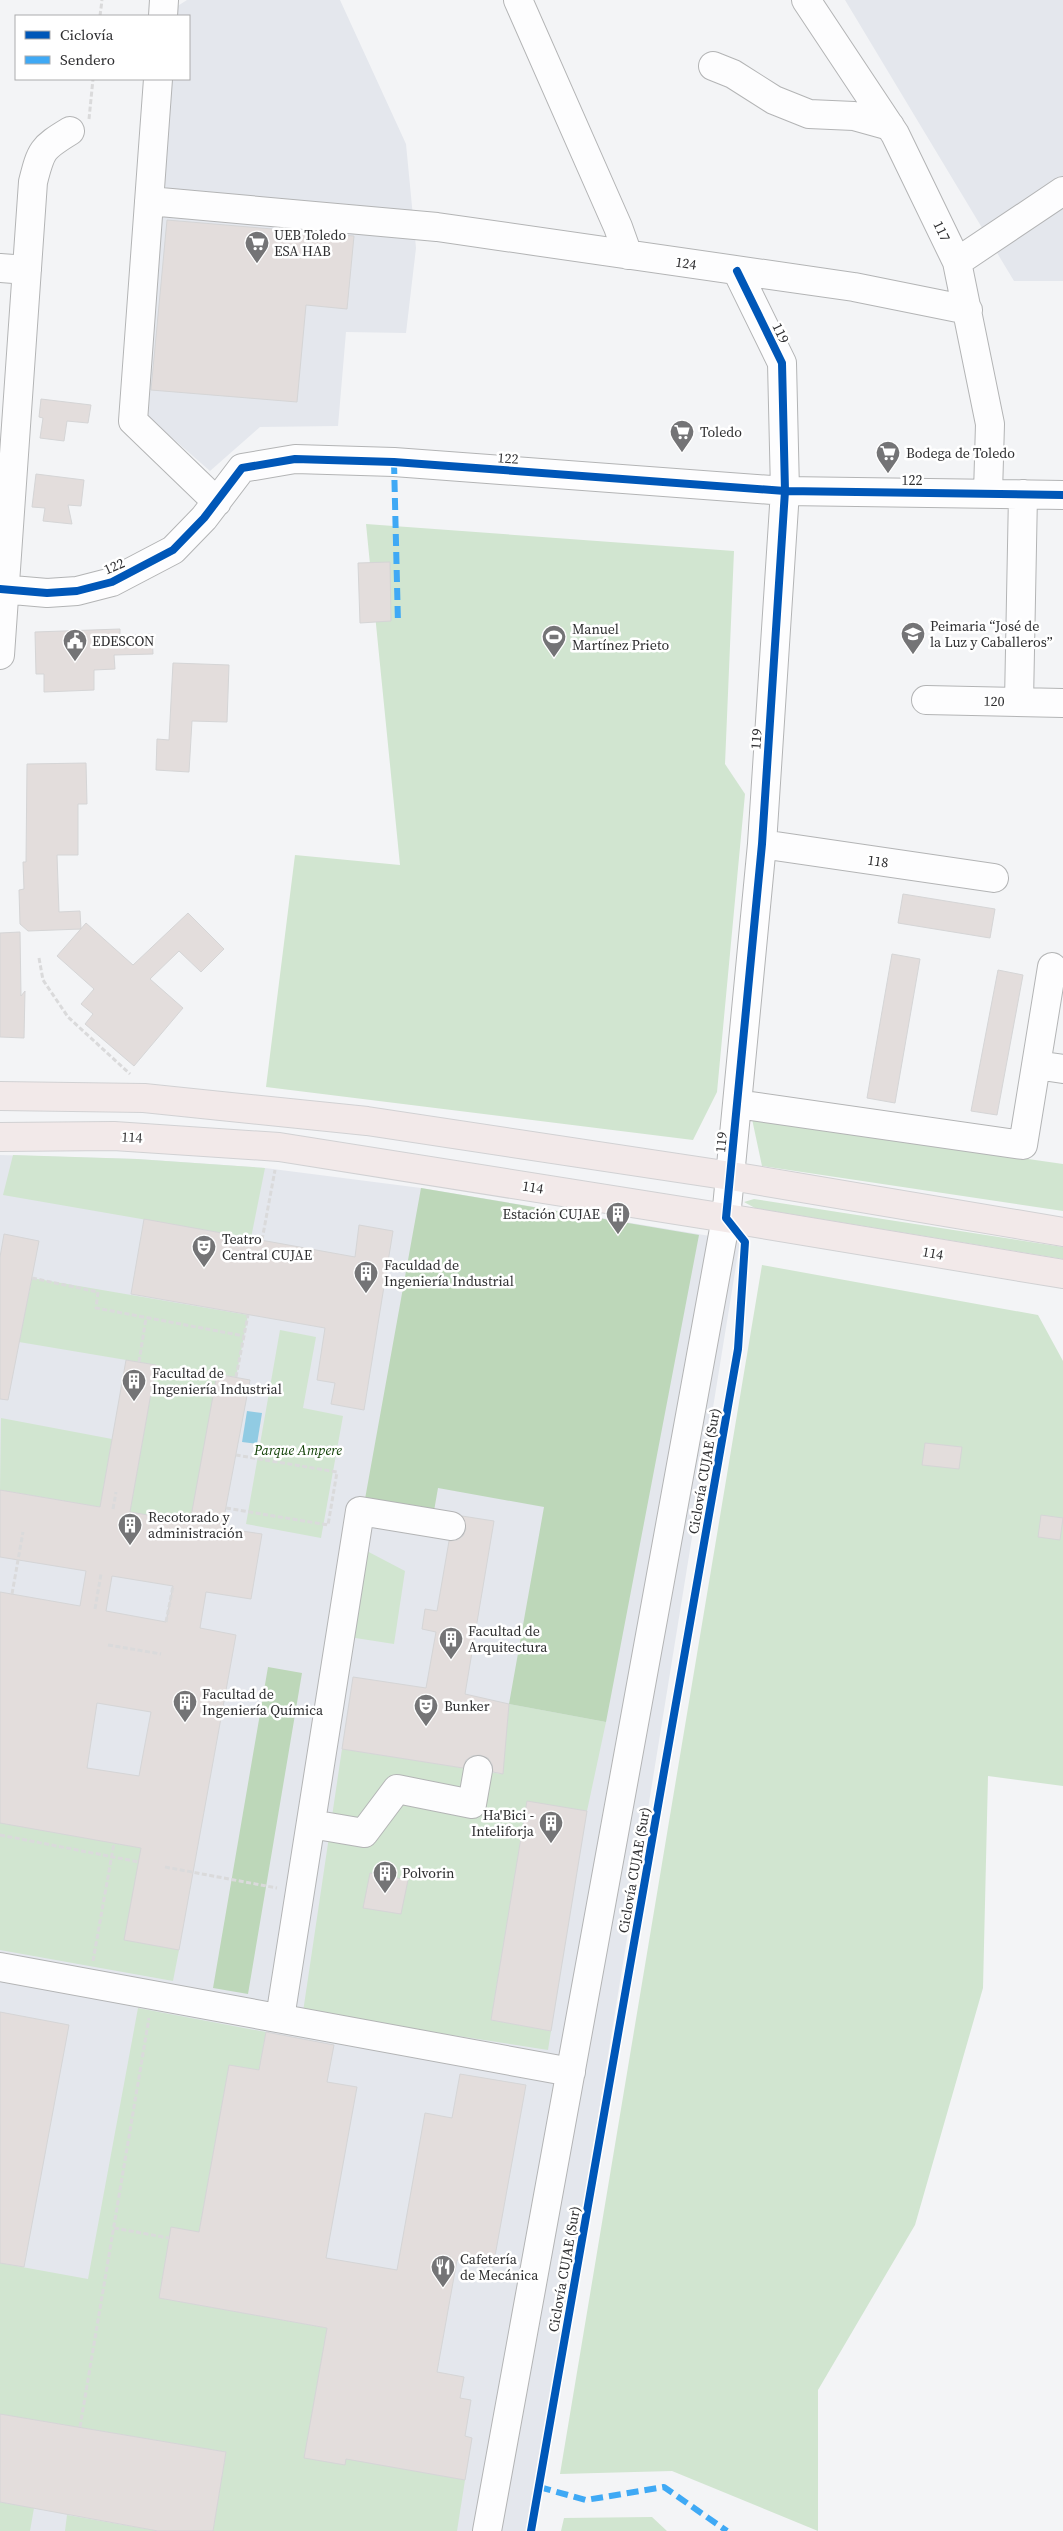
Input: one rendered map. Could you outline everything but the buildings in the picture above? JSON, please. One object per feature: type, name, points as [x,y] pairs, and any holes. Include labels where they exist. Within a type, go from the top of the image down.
[{"type":"highway","points":[[0,1096],[144,1098],[367,1121],[731,1176],[1063,1232]]},
{"type":"highway","name":"114","points":[[0,1137],[114,1136],[279,1148],[726,1218],[1059,1280]]},
{"type":"street","points":[[163,15],[164,0]]},
{"type":"street","points":[[518,0],[618,226],[628,255]]},
{"type":"street","name":"117","points":[[806,0],[890,126],[957,262],[990,424],[988,492]]},
{"type":"street","points":[[713,66],[732,74],[774,100],[809,114],[854,116],[890,126]]},
{"type":"street","points":[[158,80],[133,421],[216,502]]},
{"type":"street","points":[[0,655],[2,589],[28,270],[33,182],[40,155],[47,145],[70,131]]},
{"type":"street","points":[[957,262],[1063,191]]},
{"type":"street","name":"124","points":[[149,201],[402,223],[854,287],[968,310]]},
{"type":"street","points":[[0,268],[28,270]]},
{"type":"street","name":"119","points":[[487,2531],[726,1218],[731,1176],[762,844],[784,491],[782,363],[737,271]]},
{"type":"street","name":"122","points":[[2,589],[47,593],[77,591],[112,582],[173,550],[204,518],[242,468],[295,459],[394,462],[784,491],[988,492],[1063,495]]},
{"type":"street","points":[[1019,702],[1023,494]]},
{"type":"street","name":"120","points":[[926,700],[1063,703]]},
{"type":"street","name":"118","points":[[762,844],[994,878]]},
{"type":"street","points":[[737,1104],[1023,1146],[1052,967]]},
{"type":"street","points":[[1036,1065],[1063,1069]]},
{"type":"street","points":[[280,2018],[360,1511],[451,1526]]},
{"type":"street","points":[[311,1824],[364,1833],[397,1789],[472,1804],[478,1770]]},
{"type":"street","points":[[0,1967],[571,2072]]},
{"type":"path","points":[[100,15],[102,0]]},
{"type":"path","points":[[70,131],[88,131],[94,80]]},
{"type":"path","points":[[39,958],[44,980],[68,1017],[134,1077]]},
{"type":"path","points":[[262,1240],[279,1148]]},
{"type":"path","points":[[32,1278],[98,1292],[96,1308],[244,1336]]},
{"type":"path","points":[[236,1377],[248,1315]]},
{"type":"path","points":[[139,1362],[146,1318]]},
{"type":"path","points":[[226,1508],[328,1525],[337,1472],[236,1455]]},
{"type":"path","points":[[113,1509],[116,1492]]},
{"type":"path","points":[[209,1526],[212,1509]]},
{"type":"path","points":[[12,1594],[23,1532]]},
{"type":"path","points":[[95,1609],[101,1574]]},
{"type":"path","points":[[166,1622],[173,1586]]},
{"type":"path","points":[[108,1644],[161,1654]]},
{"type":"path","points":[[0,1835],[139,1862]]},
{"type":"path","points":[[89,1983],[114,1843]]},
{"type":"path","points":[[165,1866],[300,1892]]},
{"type":"path","points":[[80,2427],[153,1995]]},
{"type":"path","points":[[114,2228],[169,2238]]},
{"type":"shaded area","points":[[187,0],[340,0],[406,144],[416,248],[406,333],[346,332],[338,426],[260,427],[210,471],[145,414],[168,80],[190,80],[190,15],[173,15],[173,9]]},
{"type":"shaded area","points":[[845,0],[1063,0],[1063,281],[1014,281]]},
{"type":"shaded area","points":[[0,1155],[137,1159],[265,1168],[421,1188],[740,1241],[531,2531],[0,2531]]},
{"type":"green space","points":[[366,524],[734,551],[725,764],[745,794],[717,1092],[693,1140],[266,1087],[295,855],[400,865]]},
{"type":"green space","points":[[752,1119],[1063,1164],[1063,1211],[762,1166]]},
{"type":"green space","points":[[13,1155],[137,1159],[265,1168],[251,1238],[3,1195]]},
{"type":"green space","points":[[421,1188],[699,1235],[606,1722],[509,1704],[544,1507],[438,1488],[434,1511],[365,1499]]},
{"type":"green space","points":[[754,1199],[1063,1247],[1063,1259],[755,1208],[744,1202]]},
{"type":"green space","points":[[762,1265],[1038,1315],[1063,1361],[1063,1786],[988,1776],[983,1988],[915,2225],[818,2390],[818,2531],[672,2471],[560,2474]]},
{"type":"green space","points":[[32,1278],[248,1315],[236,1377],[217,1374],[191,1522],[130,1512],[156,1365],[19,1342]]},
{"type":"green space","name":"Parque Ampere","points":[[280,1330],[316,1337],[303,1408],[343,1416],[321,1538],[246,1524]]},
{"type":"green space","points":[[1,1418],[112,1439],[100,1507],[0,1490]]},
{"type":"green space","points":[[363,1549],[405,1571],[394,1644],[349,1637]]},
{"type":"green space","points":[[268,1667],[302,1673],[248,1994],[213,1988]]},
{"type":"green space","points":[[509,1704],[606,1722],[587,1811],[527,1802],[491,2020],[551,2031],[548,2050],[303,2012],[342,1749],[502,1774]]},
{"type":"green space","points":[[0,1822],[141,1848],[179,1950],[173,1981],[0,1950]]},
{"type":"green space","points":[[138,2008],[266,2032],[259,2070],[229,2065],[199,2232],[171,2228],[159,2298],[327,2328],[304,2458],[368,2335],[364,2462],[465,2480],[457,2531],[213,2531],[226,2452],[0,2414],[0,2263],[88,2279]]},
{"type":"green space","points":[[0,2502],[34,2508],[30,2531],[0,2531]]},
{"type":"green space","points":[[67,2515],[158,2531],[65,2531]]},
{"type":"green space","points":[[652,2517],[667,2531],[561,2531],[564,2518]]},
{"type":"water","points":[[247,1411],[262,1413],[257,1444],[242,1442]]},
{"type":"marked path","points":[[394,462],[398,624]]},
{"type":"marked path","points":[[539,2487],[586,2500],[664,2487],[727,2531]]},
{"type":"cycle path","name":"Ciclovía CUJAE (Sur)","points":[[531,2531],[738,1349],[745,1242],[726,1218],[762,844],[785,491],[782,363],[737,271]]},
{"type":"cycle path","points":[[0,589],[47,593],[77,591],[112,582],[173,550],[204,518],[242,468],[295,459],[394,462],[785,491],[1063,495]]},
{"type":"place","name":"UEB Toledo ESA HAB","points":[[257,264]]},
{"type":"place","name":"Toledo","points":[[682,453]]},
{"type":"place","name":"Bodega de Toledo","points":[[888,474]]},
{"type":"place","name":"Peimaria “José de la Luz y Caballeros”","points":[[913,655]]},
{"type":"place","name":"Manuel Martínez Prieto","points":[[554,658]]},
{"type":"place","name":"EDESCON","points":[[75,662]]},
{"type":"place","name":"Estación CUJAE","points":[[618,1235]]},
{"type":"place","name":"Teatro Central CUJAE","points":[[204,1268]]},
{"type":"place","name":"Faculdad de Ingeniería Industrial","points":[[366,1294]]},
{"type":"place","name":"Facultad de Ingeniería Industrial","points":[[134,1402]]},
{"type":"place","name":"Recotorado y administración","points":[[130,1546]]},
{"type":"place","name":"Facultad de Arquitectura","points":[[451,1660]]},
{"type":"place","name":"Facultad de Ingeniería Química","points":[[185,1723]]},
{"type":"place","name":"Bunker","points":[[426,1727]]},
{"type":"place","name":"Ha'Bici - Inteliforja","points":[[551,1844]]},
{"type":"place","name":"Polvorin","points":[[385,1894]]},
{"type":"place","name":"Cafetería de Mecánica","points":[[443,2288]]}]
